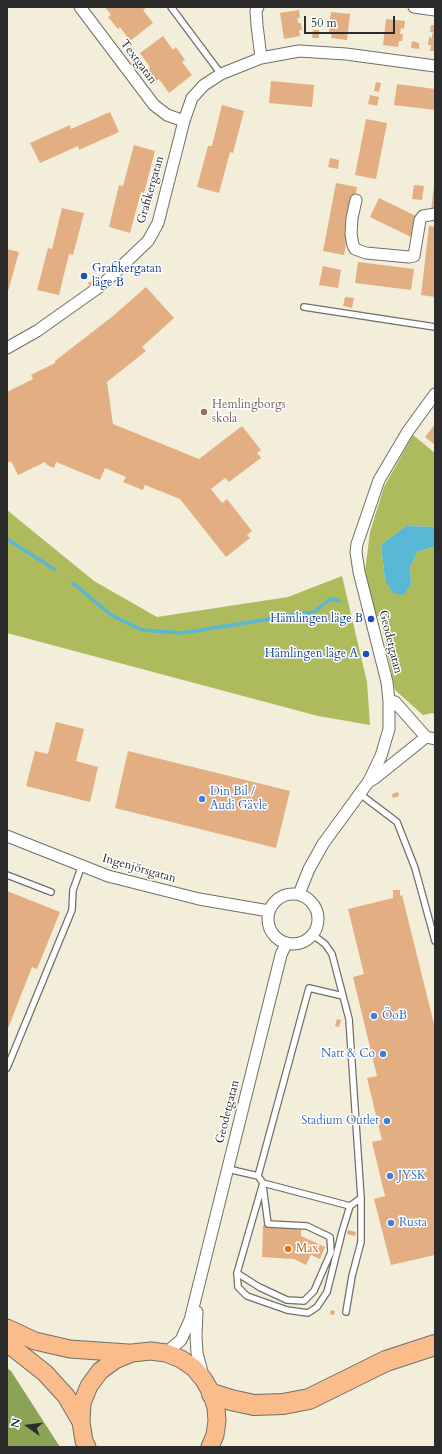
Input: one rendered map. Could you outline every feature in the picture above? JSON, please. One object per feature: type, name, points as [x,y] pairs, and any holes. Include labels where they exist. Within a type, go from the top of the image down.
[{"type":"highway","points":[[208,1387],[231,1400],[254,1405],[283,1404],[309,1399],[386,1361],[435,1345]]},
{"type":"main road","points":[[7,1328],[35,1342],[70,1349],[132,1353],[151,1351],[166,1353],[181,1359],[194,1368],[208,1387],[216,1408],[217,1421],[215,1443]]},
{"type":"main road","points":[[7,1343],[45,1373],[66,1396],[81,1422]]},
{"type":"main road","points":[[87,1447],[84,1440],[81,1422],[82,1404],[89,1386],[100,1371],[115,1360],[132,1353]]},
{"type":"street","name":"Textgatan","points":[[80,7],[154,105],[167,115],[184,122]]},
{"type":"street","points":[[258,7],[256,11],[261,58]]},
{"type":"street","points":[[414,7],[435,10]]},
{"type":"street","name":"Grafikergatan","points":[[7,348],[37,331],[102,285],[148,241],[158,223],[184,122],[192,98],[204,85],[220,74],[261,58],[299,51],[346,54],[435,66]]},
{"type":"street","points":[[356,200],[352,218],[351,234],[353,245],[355,248],[366,253],[409,257],[414,256],[420,220],[423,216],[435,214]]},
{"type":"street","name":"Geodetgatan","points":[[299,894],[309,869],[323,844],[370,781],[381,756],[389,729],[387,682],[359,572],[356,552],[357,544],[379,480],[408,431],[435,394]]},
{"type":"street","points":[[370,781],[431,738],[395,702],[389,701]]},
{"type":"street","name":"Ingenjörsgatan","points":[[7,836],[108,876],[199,899],[269,912]]},
{"type":"street","points":[[291,893],[299,894],[306,896],[312,901],[316,907],[319,922],[313,935],[301,943],[286,944],[273,935],[269,928],[269,912],[272,904],[277,899],[291,893]]},
{"type":"street","name":"Geodetgatan","points":[[208,1387],[198,1353],[196,1336],[199,1288],[204,1261],[281,955],[286,944]]},
{"type":"street","name":"Geodetgatan","points":[[166,1353],[176,1346],[184,1335],[199,1288]]},
{"type":"lane","points":[[171,7],[220,74]]},
{"type":"lane","points":[[304,307],[435,327]]},
{"type":"lane","points":[[360,794],[397,822],[415,868],[435,941]]},
{"type":"lane","points":[[7,1068],[72,910],[73,890],[82,865]]},
{"type":"lane","points":[[7,875],[51,892]]},
{"type":"lane","points":[[313,935],[325,944],[332,954],[349,1019],[361,1198],[361,1242],[352,1276],[346,1312]]},
{"type":"lane","points":[[258,1176],[309,988],[343,996]]},
{"type":"lane","points":[[228,1169],[258,1176],[263,1183],[268,1224],[307,1226],[330,1237],[331,1252],[314,1291],[304,1301],[287,1300],[259,1287],[237,1273]]},
{"type":"lane","points":[[263,1183],[237,1273],[238,1287],[247,1296],[287,1310],[308,1313],[317,1307],[327,1292],[350,1206],[361,1198]]},
{"type":"lane","points":[[263,1183],[350,1206]]},
{"type":"green space","points":[[413,435],[435,453],[435,527],[406,526],[381,545],[385,580],[411,585],[410,568],[417,552],[435,546],[435,714],[432,713],[423,715],[395,690],[380,615],[374,618],[365,571],[370,532],[384,487]]},
{"type":"green space","points":[[7,510],[94,581],[157,617],[288,597],[342,576],[367,682],[370,725],[318,716],[7,633]]},
{"type":"green space","points":[[7,1368],[11,1371],[60,1447],[7,1447]]},
{"type":"water","points":[[406,526],[435,527],[435,546],[417,552],[410,568],[411,585],[403,595],[393,593],[385,580],[381,545]]},
{"type":"building","points":[[105,7],[147,7],[143,10],[153,23],[130,41],[120,27],[118,29],[108,17],[111,15]]},
{"type":"building","points":[[299,10],[300,18],[297,18],[298,23],[301,23],[302,30],[299,30],[300,36],[284,39],[280,13]]},
{"type":"building","points":[[331,12],[350,14],[347,40],[331,38],[332,32],[329,32],[330,25],[333,25],[333,20],[330,20]]},
{"type":"building","points":[[386,19],[405,21],[404,29],[401,28],[400,34],[403,34],[402,41],[399,41],[398,47],[383,45]]},
{"type":"building","points":[[431,25],[435,25],[435,51],[430,51],[431,45],[428,45],[429,37],[432,38],[433,32],[430,32]]},
{"type":"building","points":[[313,30],[319,30],[319,38],[312,38]]},
{"type":"building","points":[[163,36],[173,50],[176,47],[185,60],[182,62],[192,75],[169,93],[159,79],[156,81],[147,69],[150,67],[140,53]]},
{"type":"building","points":[[412,41],[419,43],[419,49],[411,48]]},
{"type":"building","points":[[271,81],[314,85],[312,107],[269,103]]},
{"type":"building","points":[[376,82],[381,83],[379,92],[374,91]]},
{"type":"building","points":[[397,84],[435,89],[435,110],[394,105]]},
{"type":"building","points":[[370,95],[379,97],[377,106],[368,104]]},
{"type":"building","points":[[222,105],[244,111],[233,153],[230,152],[219,193],[197,187],[208,146],[212,146]]},
{"type":"building","points":[[110,112],[119,132],[79,150],[78,146],[40,163],[30,143],[70,125],[71,129]]},
{"type":"building","points":[[366,119],[387,123],[376,179],[355,175]]},
{"type":"building","points":[[134,145],[155,151],[144,193],[141,192],[130,233],[109,227],[119,185],[123,186]]},
{"type":"building","points":[[330,158],[339,160],[338,169],[328,167]]},
{"type":"building","points":[[336,183],[357,187],[344,255],[323,251]]},
{"type":"building","points":[[414,185],[424,186],[422,200],[412,199]]},
{"type":"building","points":[[434,185],[435,211],[431,211]]},
{"type":"building","points":[[379,198],[420,218],[411,237],[370,217]]},
{"type":"building","points":[[62,208],[84,213],[73,255],[69,254],[59,295],[37,290],[48,248],[52,249]]},
{"type":"building","points":[[429,226],[435,227],[435,297],[421,295]]},
{"type":"building","points":[[7,249],[19,252],[7,295]]},
{"type":"building","points":[[358,262],[414,269],[411,290],[355,283]]},
{"type":"building","points":[[323,266],[341,270],[338,288],[319,285]]},
{"type":"building","points":[[94,279],[96,281],[90,286],[88,283]]},
{"type":"building","points":[[146,287],[174,318],[142,347],[146,351],[107,382],[113,424],[199,459],[242,426],[261,450],[257,453],[261,458],[229,482],[225,478],[211,489],[222,503],[227,499],[252,531],[247,535],[250,538],[226,557],[180,499],[145,485],[143,490],[123,482],[126,477],[105,468],[100,480],[56,462],[54,468],[47,465],[45,462],[18,475],[11,461],[7,463],[7,392],[33,379],[31,375],[55,363],[55,361],[113,316]]},
{"type":"building","points":[[345,297],[354,298],[352,308],[343,306]]},
{"type":"building","points":[[435,424],[435,445],[425,437]]},
{"type":"building","points":[[56,722],[84,729],[76,761],[98,767],[90,802],[26,786],[35,751],[48,754]]},
{"type":"building","name":"Din Bil / Audi Gävle","points":[[128,751],[290,791],[276,848],[115,808]]},
{"type":"building","points":[[398,792],[399,796],[393,798],[392,794]]},
{"type":"building","points":[[162,873],[168,874],[168,876],[161,875]]},
{"type":"building","points":[[393,890],[400,890],[400,896],[402,895],[435,1028],[435,1255],[391,1265],[374,1199],[385,1196],[372,1142],[382,1140],[367,1078],[377,1076],[353,977],[364,974],[348,909],[393,898]]},
{"type":"building","points":[[7,891],[60,912],[37,969],[32,967],[7,1031]]},
{"type":"building","points":[[337,1019],[341,1020],[339,1027],[335,1026]]},
{"type":"building","name":"Max","points":[[263,1225],[301,1227],[301,1236],[325,1247],[320,1259],[311,1255],[306,1265],[294,1259],[262,1257]]},
{"type":"building","points":[[348,1230],[356,1232],[355,1236],[347,1234]]},
{"type":"building","points":[[331,1310],[335,1311],[334,1315],[330,1314]]},
{"type":"waterway","points":[[7,539],[54,569]]},
{"type":"waterway","points":[[73,583],[111,615],[142,630],[182,633],[314,612],[330,599],[339,601]]},
{"type":"place","name":"Grafikergatan läge B","points":[[84,276]]},
{"type":"place","name":"Hemlingborgs skola","points":[[204,412]]},
{"type":"place","name":"Hämlingen läge B","points":[[371,619]]},
{"type":"place","name":"Hämlingen läge A","points":[[366,654]]},
{"type":"place","name":"Din Bil / Audi Gävle","points":[[202,799]]},
{"type":"place","name":"ÖoB","points":[[374,1016]]},
{"type":"place","name":"Natt & Co","points":[[383,1054]]},
{"type":"place","name":"Stadium Outlet","points":[[387,1121]]},
{"type":"place","name":"JYSK","points":[[390,1176]]},
{"type":"place","name":"Rusta","points":[[391,1223]]},
{"type":"place","name":"Max","points":[[288,1249]]}]
